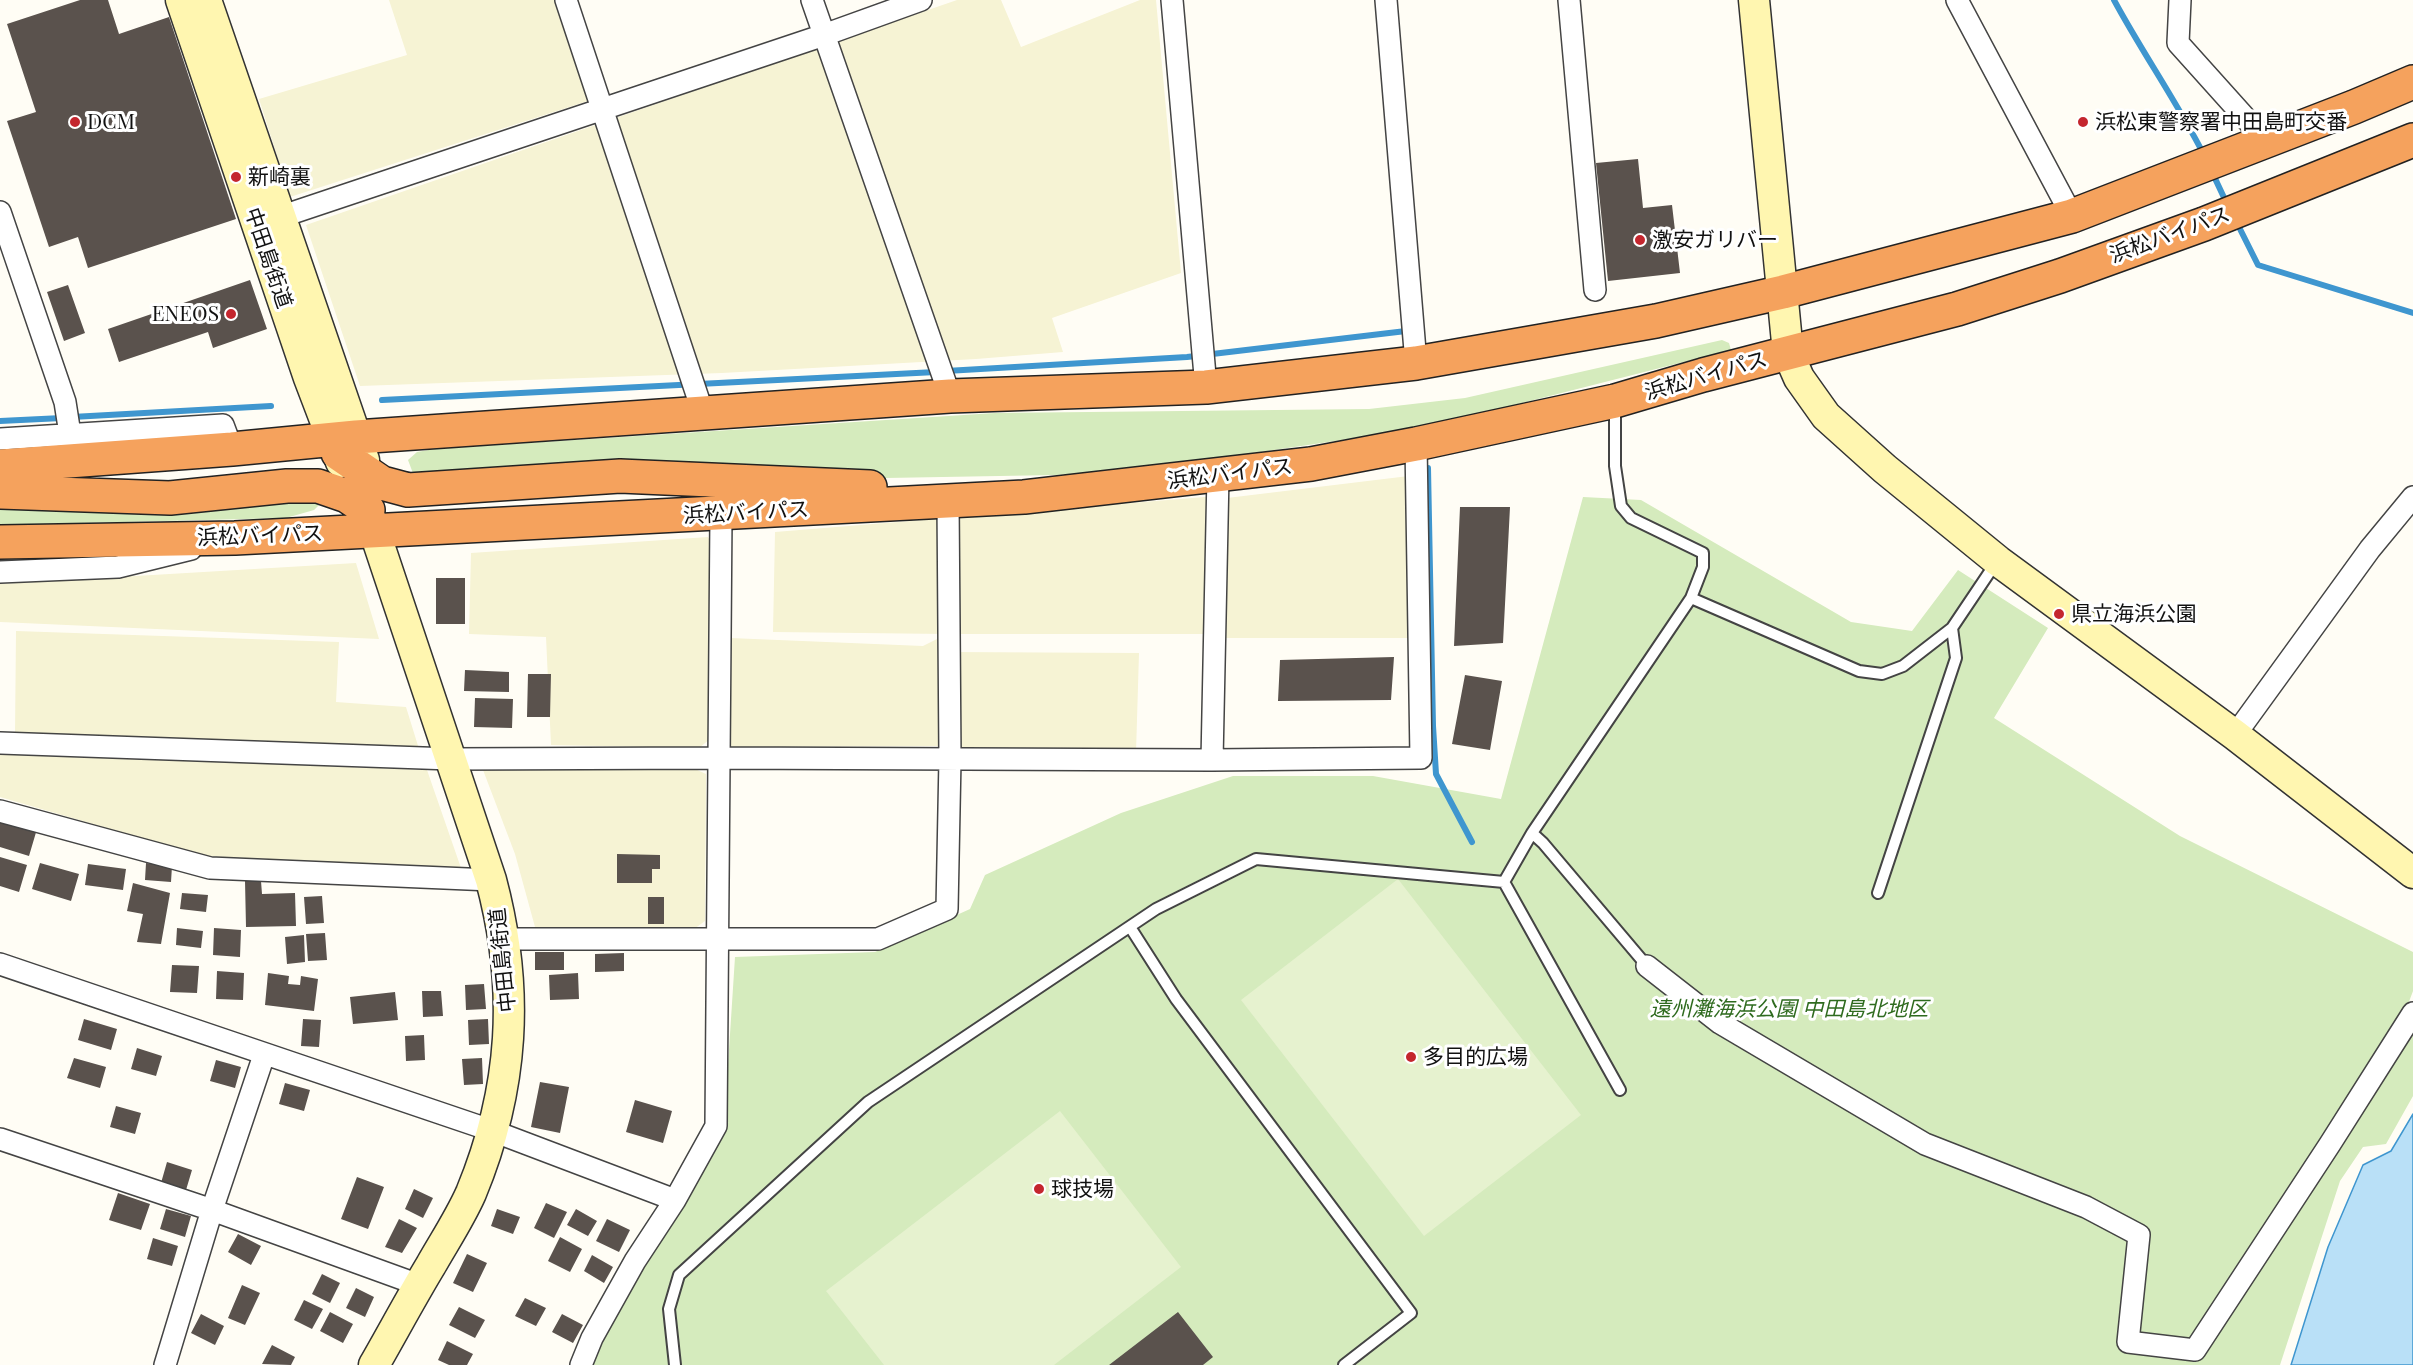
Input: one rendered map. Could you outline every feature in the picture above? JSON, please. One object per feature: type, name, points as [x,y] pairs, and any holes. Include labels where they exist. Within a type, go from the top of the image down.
[{"type":"highway","points":[[0,466],[342,443],[700,405],[1416,363],[1656,321],[1783,292],[2072,216],[2413,82]]},
{"type":"highway","name":"浜松バイパス","points":[[0,542],[235,538],[371,521],[721,514],[1024,497],[1311,464],[1615,401],[1957,309],[2060,276],[2204,224],[2413,140]]},
{"type":"highway","points":[[342,443],[369,474],[382,483],[408,490],[620,476],[938,489],[1024,497]]},
{"type":"highway","points":[[0,492],[170,498],[288,486],[318,486],[347,496],[371,521]]},
{"type":"street","name":"中田島街道","points":[[181,0],[268,221]]},
{"type":"street","name":"中田島街道","points":[[206,0],[268,221],[342,443],[347,479],[371,521],[491,880],[505,939],[510,992],[508,1051],[501,1100],[493,1131],[470,1195],[374,1365]]},
{"type":"street","points":[[566,0],[700,405]]},
{"type":"street","points":[[812,0],[948,390]]},
{"type":"street","points":[[268,221],[824,35],[921,0]]},
{"type":"street","points":[[1172,0],[1205,377]]},
{"type":"street","points":[[1386,0],[1416,363]]},
{"type":"street","points":[[1569,0],[1595,290]]},
{"type":"street","points":[[1754,0],[1788,353],[1799,378],[1826,416],[1885,469],[1998,561],[2235,735],[2413,873]]},
{"type":"street","points":[[1958,0],[2072,216]]},
{"type":"street","points":[[2180,0],[2178,43],[2254,146]]},
{"type":"street","points":[[0,212],[64,402],[70,434]]},
{"type":"street","points":[[0,438],[223,425],[232,449]]},
{"type":"street","points":[[0,743],[451,759],[1421,758],[1416,444]]},
{"type":"street","name":"中田島街道","points":[[369,474],[371,521]]},
{"type":"street","points":[[1212,760],[1218,476]]},
{"type":"street","points":[[2235,735],[2370,549],[2413,497]]},
{"type":"street","points":[[505,939],[878,939],[947,909],[950,759],[948,501]]},
{"type":"street","points":[[580,1365],[634,1261],[675,1200],[716,1126],[721,514]]},
{"type":"street","points":[[0,572],[118,567],[235,538]]},
{"type":"street","points":[[0,812],[210,868],[491,880]]},
{"type":"street","points":[[0,964],[493,1131],[675,1200]]},
{"type":"street","points":[[1647,966],[1720,1023],[1924,1144],[2086,1207],[2139,1235],[2128,1342],[2195,1350],[2413,1013]]},
{"type":"street","points":[[165,1365],[212,1210],[264,1055]]},
{"type":"street","points":[[0,1139],[212,1210],[419,1285]]},
{"type":"lane","points":[[1504,882],[1532,833],[1692,598],[1703,567],[1703,553],[1632,518],[1621,506],[1615,466],[1615,401]]},
{"type":"lane","points":[[1692,598],[1859,671],[1882,674],[1903,666],[1952,628],[1998,561]]},
{"type":"lane","points":[[1878,893],[1956,658],[1952,628]]},
{"type":"lane","points":[[1532,833],[1544,843],[1647,966]]},
{"type":"lane","points":[[675,1365],[669,1309],[679,1275],[868,1102],[1156,909],[1256,859],[1504,882]]},
{"type":"lane","points":[[1504,882],[1620,1090]]},
{"type":"lane","points":[[1130,927],[1176,999],[1411,1313],[1344,1365]]},
{"type":"shaded area","points":[[389,0],[554,0],[588,101],[290,197],[259,99],[407,55]]},
{"type":"shaded area","points":[[957,0],[1001,0],[1021,47],[1140,0],[1156,0],[1181,273],[1052,318],[1063,352],[722,373],[360,386],[306,225]]},
{"type":"shaded area","points":[[1417,475],[1419,638],[1224,638],[1227,498]]},
{"type":"shaded area","points":[[1217,496],[1215,634],[949,634],[941,746],[728,747],[730,638],[923,646],[947,634],[773,632],[775,532]]},
{"type":"shaded area","points":[[708,537],[713,545],[710,739],[699,748],[551,745],[546,637],[469,634],[471,553]]},
{"type":"shaded area","points":[[356,563],[379,639],[0,622],[0,584]]},
{"type":"shaded area","points":[[16,631],[339,642],[336,702],[406,707],[419,749],[15,734]]},
{"type":"shaded area","points":[[949,652],[1139,653],[1136,753],[950,751]]},
{"type":"shaded area","points":[[0,753],[427,770],[461,868],[203,856],[0,797]]},
{"type":"shaded area","points":[[488,767],[695,769],[706,774],[705,921],[694,929],[535,927],[515,854],[483,770]]},
{"type":"green space","points":[[1722,340],[1729,343],[1731,350],[1459,419],[1342,440],[1165,466],[1056,475],[829,479],[414,476],[408,460],[417,452],[434,449],[995,413],[1369,409],[1465,398]]},
{"type":"green space","points":[[320,497],[319,505],[314,510],[286,518],[0,525],[0,502]]},
{"type":"green space","name":"遠州灘海浜公園 中田島北地区","points":[[1583,497],[1641,500],[1851,622],[1912,631],[1958,570],[2048,628],[1994,718],[2180,836],[2413,952],[2413,991],[2407,1007],[2413,1013],[2413,1096],[2386,1144],[2363,1147],[2340,1181],[2280,1365],[590,1365],[597,1346],[724,1127],[735,957],[875,952],[970,909],[985,875],[1121,813],[1233,776],[1373,776],[1501,799]]},
{"type":"green space","name":"多目的広場","points":[[1398,879],[1581,1115],[1424,1236],[1241,1000]]},
{"type":"green space","name":"球技場","points":[[1060,1111],[1181,1267],[1054,1365],[884,1365],[826,1291]]},
{"type":"water","points":[[2413,1114],[2413,1365],[2291,1365],[2328,1247],[2363,1165],[2391,1151]]},
{"type":"building","points":[[80,0],[108,0],[119,34],[169,17],[236,219],[88,268],[78,237],[49,247],[7,121],[36,112],[7,24]]},
{"type":"building","name":"激安ガリバー","points":[[1638,159],[1643,208],[1672,205],[1680,273],[1608,281],[1596,163]]},
{"type":"building","points":[[250,280],[267,329],[213,348],[208,332],[119,362],[108,329]]},
{"type":"building","points":[[68,285],[85,333],[64,341],[47,292]]},
{"type":"building","points":[[1460,507],[1510,507],[1503,643],[1454,646]]},
{"type":"building","points":[[436,578],[465,578],[465,624],[436,624]]},
{"type":"building","points":[[1394,657],[1391,700],[1278,701],[1280,660]]},
{"type":"building","points":[[465,670],[509,672],[509,692],[464,691]]},
{"type":"building","points":[[528,674],[551,674],[550,717],[527,717]]},
{"type":"building","points":[[1465,675],[1502,681],[1490,750],[1452,744]]},
{"type":"building","points":[[475,698],[513,699],[512,728],[474,727]]},
{"type":"building","points":[[0,819],[37,829],[29,856],[0,847]]},
{"type":"building","points":[[617,854],[660,855],[660,869],[652,869],[652,883],[617,883]]},
{"type":"building","points":[[0,857],[27,865],[19,892],[0,886]]},
{"type":"building","points":[[40,863],[79,874],[71,901],[32,889]]},
{"type":"building","points":[[146,863],[172,866],[171,882],[145,880]]},
{"type":"building","points":[[88,864],[126,869],[123,890],[85,885]]},
{"type":"building","points":[[245,881],[261,881],[262,894],[295,893],[296,926],[246,927]]},
{"type":"building","points":[[133,883],[170,893],[161,944],[137,942],[143,914],[127,911]]},
{"type":"building","points":[[182,893],[208,895],[206,912],[180,909]]},
{"type":"building","points":[[322,896],[324,923],[306,924],[304,897]]},
{"type":"building","points":[[648,897],[664,897],[664,924],[648,924]]},
{"type":"building","points":[[177,928],[203,931],[201,948],[176,945]]},
{"type":"building","points":[[214,928],[241,930],[240,957],[213,955]]},
{"type":"building","points":[[325,933],[327,960],[308,961],[306,934]]},
{"type":"building","points":[[304,935],[305,962],[287,964],[285,937]]},
{"type":"building","points":[[535,952],[564,952],[564,970],[535,970]]},
{"type":"building","points":[[624,953],[624,971],[595,972],[595,954]]},
{"type":"building","points":[[172,965],[199,966],[197,993],[170,992]]},
{"type":"building","points":[[217,971],[244,973],[243,1000],[216,999]]},
{"type":"building","points":[[268,973],[289,976],[288,984],[300,985],[301,976],[318,979],[314,1011],[265,1005]]},
{"type":"building","points":[[578,973],[579,999],[550,1000],[549,975]]},
{"type":"building","points":[[484,984],[486,1009],[466,1010],[465,985]]},
{"type":"building","points":[[422,991],[441,991],[443,1016],[423,1017]]},
{"type":"building","points":[[395,992],[398,1020],[353,1024],[350,997]]},
{"type":"building","points":[[84,1019],[117,1029],[111,1050],[78,1040]]},
{"type":"building","points":[[303,1019],[321,1020],[319,1047],[301,1046]]},
{"type":"building","points":[[488,1019],[489,1044],[469,1045],[468,1020]]},
{"type":"building","points":[[424,1035],[425,1060],[406,1061],[405,1036]]},
{"type":"building","points":[[137,1048],[162,1056],[156,1076],[131,1069]]},
{"type":"building","points":[[74,1058],[106,1067],[100,1088],[67,1078]]},
{"type":"building","points":[[482,1058],[483,1084],[464,1085],[462,1059]]},
{"type":"building","points":[[216,1060],[241,1067],[235,1088],[210,1081]]},
{"type":"building","points":[[540,1082],[569,1087],[560,1133],[531,1127]]},
{"type":"building","points":[[285,1083],[310,1090],[304,1111],[279,1104]]},
{"type":"building","points":[[635,1100],[672,1111],[663,1143],[626,1132]]},
{"type":"building","points":[[116,1106],[141,1113],[135,1134],[110,1127]]},
{"type":"building","points":[[167,1162],[192,1170],[186,1190],[161,1183]]},
{"type":"building","points":[[357,1177],[384,1187],[368,1229],[341,1219]]},
{"type":"building","points":[[414,1189],[433,1198],[423,1218],[405,1209]]},
{"type":"building","points":[[118,1193],[150,1204],[141,1230],[109,1220]]},
{"type":"building","points":[[546,1203],[567,1212],[554,1238],[534,1228]]},
{"type":"building","points":[[166,1209],[191,1216],[185,1237],[160,1229]]},
{"type":"building","points":[[497,1209],[520,1217],[513,1234],[491,1226]]},
{"type":"building","points":[[576,1209],[597,1221],[588,1236],[567,1225]]},
{"type":"building","points":[[399,1219],[417,1228],[402,1253],[385,1247]]},
{"type":"building","points":[[607,1219],[630,1230],[619,1252],[596,1241]]},
{"type":"building","points":[[238,1234],[261,1246],[251,1265],[228,1252]]},
{"type":"building","points":[[560,1237],[582,1249],[570,1272],[548,1261]]},
{"type":"building","points":[[153,1238],[178,1246],[172,1266],[147,1259]]},
{"type":"building","points":[[467,1254],[487,1263],[473,1292],[453,1283]]},
{"type":"building","points":[[592,1255],[613,1267],[604,1283],[584,1271]]},
{"type":"building","points":[[322,1274],[340,1283],[330,1303],[312,1294]]},
{"type":"building","points":[[242,1285],[260,1293],[245,1325],[228,1318]]},
{"type":"building","points":[[356,1288],[374,1297],[365,1317],[346,1308]]},
{"type":"building","points":[[525,1298],[546,1308],[536,1326],[515,1316]]},
{"type":"building","points":[[304,1300],[323,1309],[312,1329],[294,1320]]},
{"type":"building","points":[[459,1307],[485,1320],[475,1338],[449,1325]]},
{"type":"building","points":[[330,1312],[353,1324],[343,1343],[320,1331]]},
{"type":"building","points":[[1178,1312],[1213,1357],[1203,1365],[1109,1365]]},
{"type":"building","points":[[201,1314],[224,1326],[215,1345],[191,1333]]},
{"type":"building","points":[[562,1314],[583,1325],[573,1343],[552,1332]]},
{"type":"building","points":[[447,1341],[473,1354],[467,1365],[449,1365],[438,1360]]},
{"type":"building","points":[[272,1345],[295,1357],[291,1365],[262,1364]]},
{"type":"waterway","points":[[2114,0],[2204,155]]},
{"type":"waterway","points":[[2212,172],[2227,204]]},
{"type":"waterway","points":[[2236,221],[2258,265],[2413,313]]},
{"type":"waterway","points":[[946,371],[1187,357],[1406,331]]},
{"type":"waterway","points":[[382,400],[936,372]]},
{"type":"waterway","points":[[72,417],[271,406]]},
{"type":"waterway","points":[[0,421],[62,418]]},
{"type":"waterway","points":[[1428,468],[1436,774],[1472,842]]},
{"type":"place","name":"DCM","points":[[75,122]]},
{"type":"place","name":"浜松東警察署中田島町交番","points":[[2083,122]]},
{"type":"place","name":"新崎裏","points":[[236,177]]},
{"type":"place","name":"激安ガリバー","points":[[1640,240]]},
{"type":"place","name":"ENEOS","points":[[231,314]]},
{"type":"place","name":"県立海浜公園","points":[[2059,614]]},
{"type":"place","name":"多目的広場","points":[[1411,1057]]},
{"type":"place","name":"球技場","points":[[1039,1189]]}]
